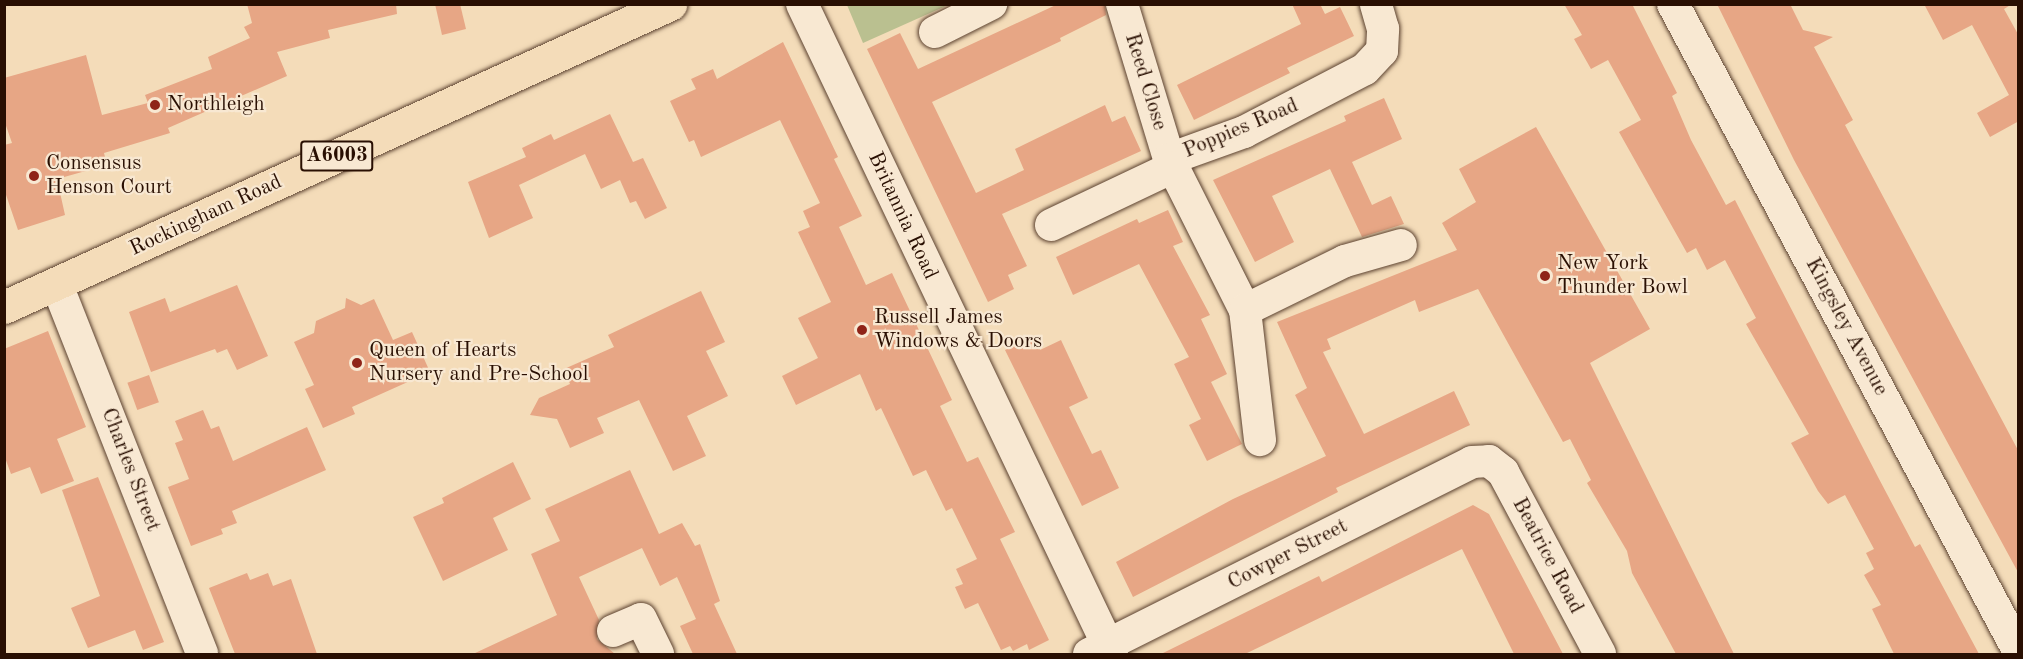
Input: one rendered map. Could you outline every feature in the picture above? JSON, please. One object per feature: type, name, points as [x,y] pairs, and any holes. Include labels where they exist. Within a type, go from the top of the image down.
[{"type":"main road","name":"Rockingham Road","points":[[4,307],[57,285],[670,4]]},
{"type":"street","name":"Britannia Road","points":[[802,4],[1102,651]]},
{"type":"street","points":[[935,32],[992,4]]},
{"type":"street","name":"Reed Close","points":[[1122,4],[1171,163]]},
{"type":"street","name":"Poppies Road","points":[[1260,440],[1245,310],[1171,163],[1244,132],[1365,69],[1382,51],[1383,29],[1376,4]]},
{"type":"street","name":"Kingsley Avenue","points":[[1673,4],[2019,650]]},
{"type":"street","points":[[1051,225],[1171,163]]},
{"type":"street","points":[[1245,310],[1345,261],[1401,245]]},
{"type":"street","name":"Charles Street","points":[[57,285],[202,654]]},
{"type":"street","name":"Cowper Street","points":[[1102,651],[1472,462],[1489,461]]},
{"type":"street","name":"Beatrice Road","points":[[1489,461],[1503,472],[1600,654]]},
{"type":"street","points":[[613,631],[651,614],[658,654]]},
{"type":"green space","points":[[847,5],[948,5],[863,43]]},
{"type":"building","points":[[247,4],[396,4],[397,14],[328,30],[330,38],[277,52],[287,76],[168,128],[170,133],[104,153],[107,165],[57,179],[65,215],[18,230],[4,189],[4,145],[12,143],[4,120],[4,78],[86,55],[102,115],[148,103],[145,95],[212,69],[208,57],[250,38],[244,27],[252,23]]},
{"type":"building","points":[[435,4],[460,4],[466,29],[442,35]]},
{"type":"building","points":[[1058,4],[1105,4],[1106,15],[1060,38],[1061,41],[932,102],[976,193],[1024,170],[1015,149],[1105,105],[1112,122],[1125,116],[1141,151],[1002,214],[1027,266],[1008,275],[1014,289],[988,302],[867,49],[900,33],[918,69]]},
{"type":"building","points":[[1292,4],[1320,4],[1325,14],[1340,7],[1354,36],[1287,68],[1290,73],[1194,120],[1177,85],[1301,24]]},
{"type":"building","points":[[1564,4],[1632,4],[1677,93],[1672,96],[1691,140],[1726,205],[1735,200],[1915,547],[1920,544],[1979,654],[1894,654],[1872,609],[1881,605],[1864,575],[1874,569],[1866,553],[1874,549],[1845,495],[1828,504],[1818,491],[1791,443],[1809,434],[1746,324],[1756,318],[1725,260],[1707,270],[1696,248],[1687,253],[1619,132],[1641,120],[1608,60],[1591,69],[1574,39],[1582,35]]},
{"type":"building","points":[[1717,4],[1790,4],[1803,30],[1833,37],[1814,47],[1853,120],[1845,125],[2019,452],[2019,574],[1794,160]]},
{"type":"building","points":[[1924,4],[2012,4],[2004,9],[2019,36],[2019,121],[1990,137],[1977,113],[2009,95],[1972,25],[1943,40]]},
{"type":"building","points":[[783,42],[838,157],[834,159],[862,216],[839,227],[866,285],[892,273],[952,400],[940,406],[967,462],[978,457],[1015,532],[1000,539],[1049,640],[1029,650],[1027,644],[1013,651],[1010,646],[1001,650],[978,603],[965,609],[955,587],[963,584],[956,569],[977,559],[952,508],[946,511],[926,470],[913,476],[881,408],[876,411],[860,374],[796,405],[782,376],[818,358],[798,318],[831,302],[798,232],[810,227],[803,211],[820,203],[780,120],[701,157],[694,140],[689,142],[670,101],[696,89],[691,79],[713,69],[717,79]]},
{"type":"building","points":[[1384,98],[1402,139],[1352,162],[1372,205],[1391,196],[1404,224],[1362,237],[1330,169],[1272,196],[1294,242],[1255,262],[1213,180],[1346,121],[1344,116]]},
{"type":"building","points":[[610,114],[633,162],[643,158],[667,208],[645,219],[636,201],[630,203],[620,180],[601,189],[585,154],[519,185],[533,218],[489,238],[468,182],[526,157],[522,148],[551,134],[554,140]]},
{"type":"building","points":[[1536,127],[1650,329],[1590,363],[1734,654],[1676,654],[1632,573],[1627,551],[1587,483],[1591,480],[1570,439],[1563,442],[1478,289],[1419,312],[1415,300],[1327,339],[1331,349],[1323,352],[1364,434],[1454,391],[1470,425],[1336,488],[1338,492],[1133,597],[1116,562],[1233,499],[1326,456],[1295,395],[1307,388],[1277,322],[1457,250],[1442,223],[1476,202],[1459,169]]},
{"type":"building","points":[[1168,210],[1183,242],[1173,246],[1210,315],[1201,319],[1227,374],[1211,382],[1242,444],[1207,461],[1189,425],[1201,419],[1174,364],[1189,357],[1139,264],[1073,295],[1056,257],[1137,219],[1139,223]]},
{"type":"building","points":[[237,285],[268,356],[237,370],[227,349],[217,353],[215,349],[151,372],[129,312],[165,298],[170,312]]},
{"type":"building","points":[[701,291],[725,342],[706,351],[728,396],[687,416],[706,456],[673,471],[639,400],[597,418],[604,433],[570,448],[557,419],[530,415],[539,398],[570,384],[564,369],[614,347],[608,335]]},
{"type":"building","name":"Queen of Hearts Nursery and Pre-School","points":[[346,298],[361,305],[374,299],[393,340],[412,332],[430,372],[352,407],[355,414],[323,428],[305,389],[314,385],[294,342],[314,333],[316,321],[345,308]]},
{"type":"building","points":[[48,331],[86,427],[57,439],[74,481],[41,494],[30,467],[11,474],[4,455],[4,349]]},
{"type":"building","points":[[1034,337],[1040,350],[1061,340],[1088,398],[1069,407],[1092,454],[1101,450],[1119,488],[1082,506],[1005,350]]},
{"type":"building","points":[[149,375],[159,402],[137,410],[127,383]]},
{"type":"building","points":[[203,410],[211,429],[219,426],[233,461],[307,427],[326,470],[232,511],[237,523],[221,529],[223,534],[191,546],[168,487],[189,479],[175,443],[183,440],[175,421]]},
{"type":"building","points":[[513,462],[531,499],[493,518],[508,550],[443,581],[413,517],[444,503],[442,498]]},
{"type":"building","points":[[630,470],[659,534],[682,523],[695,546],[700,544],[720,601],[714,604],[737,654],[693,654],[680,626],[696,619],[677,577],[660,586],[642,548],[579,577],[599,620],[597,639],[615,654],[473,654],[557,615],[531,554],[560,541],[545,509]]},
{"type":"building","points":[[98,477],[164,642],[143,650],[135,630],[88,648],[71,608],[100,596],[62,490]]},
{"type":"building","points":[[1473,505],[1489,514],[1563,654],[1514,654],[1462,549],[1245,654],[1161,654],[1319,576],[1322,582]]},
{"type":"building","points":[[247,573],[250,580],[268,573],[273,586],[291,579],[317,654],[235,654],[209,588]]},
{"type":"place","name":"Northleigh","points":[[155,105]]},
{"type":"place","name":"Consensus Henson Court","points":[[34,176]]},
{"type":"place","name":"New York Thunder Bowl","points":[[1545,276]]},
{"type":"place","name":"Russell James Windows & Doors","points":[[862,330]]},
{"type":"place","name":"Queen of Hearts Nursery and Pre-School","points":[[357,363]]}]
